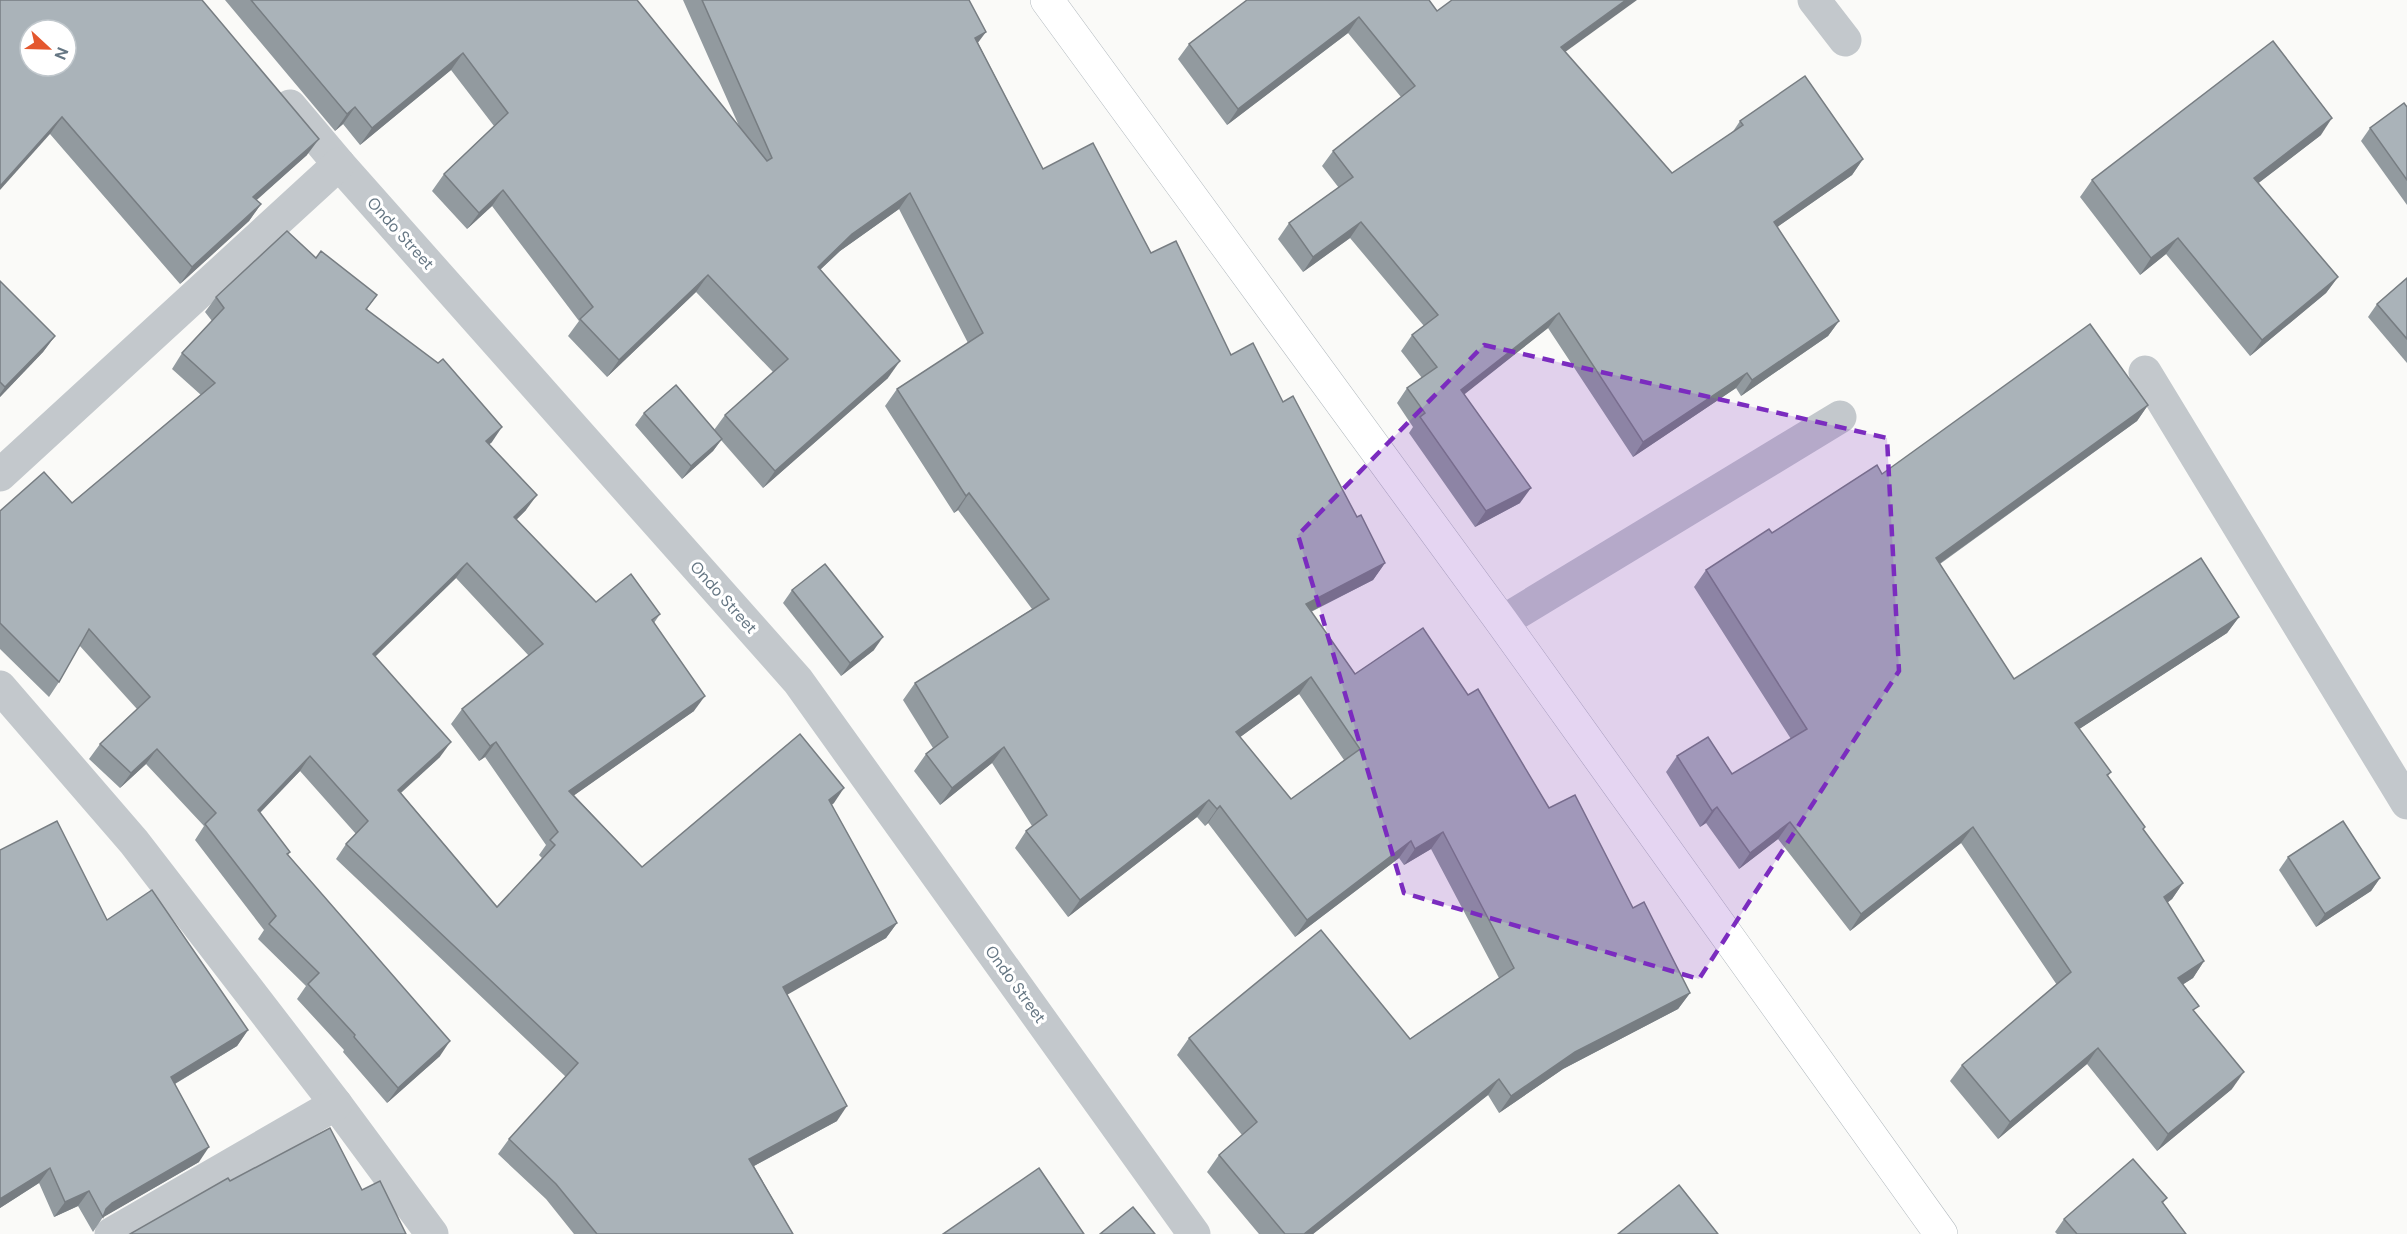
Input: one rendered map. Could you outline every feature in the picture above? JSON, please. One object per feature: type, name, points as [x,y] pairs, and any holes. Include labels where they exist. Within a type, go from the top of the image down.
[{"type":"street","points":[[1047,0],[1502,622],[1941,1234]]},
{"type":"street","points":[[1814,0],[1845,40]]},
{"type":"street","name":"Ondo Street","points":[[270,82],[339,164],[798,681],[1194,1234]]},
{"type":"street","points":[[0,475],[339,164]]},
{"type":"street","points":[[2145,372],[2407,803]]},
{"type":"street","points":[[1502,622],[1840,417]]},
{"type":"street","points":[[0,687],[134,842],[336,1104],[432,1234]]},
{"type":"street","points":[[111,1234],[336,1104]]},
{"type":"highlighted area","points":[[1484,345],[1887,438],[1899,671],[1699,979],[1404,893],[1298,535]]},
{"type":"building","points":[[0,0],[202,0],[319,139],[253,197],[261,204],[192,267],[62,117],[0,186]]},
{"type":"building","points":[[251,0],[637,0],[767,161],[772,158],[702,0],[969,0],[986,32],[975,38],[1043,169],[1093,143],[1151,253],[1176,241],[1231,355],[1253,343],[1283,402],[1293,396],[1357,517],[1361,515],[1385,563],[1306,604],[1355,674],[1423,628],[1468,695],[1478,689],[1549,808],[1575,795],[1633,908],[1644,902],[1690,993],[1575,1052],[1511,1096],[1499,1079],[1304,1234],[1285,1234],[1219,1155],[1257,1122],[1189,1038],[1321,930],[1410,1039],[1514,968],[1443,832],[1415,849],[1411,841],[1307,920],[1220,806],[1217,809],[1209,800],[1080,900],[1026,831],[1047,815],[1004,747],[952,788],[926,754],[948,737],[915,683],[1049,599],[969,493],[966,496],[897,389],[983,333],[910,193],[852,234],[818,267],[900,361],[775,471],[725,415],[788,359],[708,275],[619,360],[580,319],[593,307],[503,190],[479,213],[444,174],[508,113],[463,53],[372,128],[355,107],[347,114]],"holes":[[[1311,677],[1360,749],[1291,799],[1236,732]]]},
{"type":"building","points":[[1247,0],[1429,0],[1437,11],[1452,0],[1626,0],[1561,47],[1672,173],[1743,125],[1740,121],[1805,76],[1863,159],[1774,222],[1839,321],[1752,380],[1747,373],[1643,442],[1559,313],[1461,390],[1531,488],[1486,511],[1420,417],[1425,413],[1407,388],[1437,367],[1412,335],[1438,315],[1361,222],[1313,257],[1289,223],[1353,177],[1333,151],[1415,86],[1359,17],[1238,109],[1189,44]]},
{"type":"building","points":[[2273,41],[2332,118],[2254,178],[2338,277],[2262,340],[2178,238],[2151,258],[2092,180]]},
{"type":"building","points":[[2404,103],[2407,107],[2407,180],[2370,128]]},
{"type":"building","points":[[287,231],[316,258],[321,251],[377,295],[366,309],[438,363],[443,359],[502,427],[486,441],[537,495],[514,517],[596,602],[631,574],[660,614],[652,620],[705,696],[569,791],[642,867],[800,734],[844,788],[829,800],[897,923],[783,987],[847,1106],[749,1159],[793,1234],[597,1234],[556,1184],[509,1139],[578,1063],[346,844],[368,821],[310,756],[258,810],[290,852],[287,854],[450,1041],[398,1088],[354,1037],[355,1035],[308,984],[319,973],[269,924],[276,916],[205,824],[216,813],[157,749],[131,773],[100,744],[150,697],[89,629],[59,682],[0,623],[0,511],[44,472],[72,503],[215,383],[182,353],[224,308],[216,297]],"holes":[[[467,563],[543,644],[462,709],[490,746],[496,742],[558,832],[550,840],[555,845],[497,907],[398,790],[451,742],[373,654]]]},
{"type":"building","points":[[2407,278],[2407,339],[2377,304]]},
{"type":"building","points":[[0,281],[55,336],[5,387],[0,382]]},
{"type":"building","points":[[2090,324],[2148,405],[1936,558],[2014,679],[2201,558],[2239,617],[2075,723],[2111,772],[2107,775],[2145,827],[2143,829],[2183,883],[2164,897],[2204,961],[2178,978],[2199,1006],[2193,1010],[2244,1072],[2168,1134],[2098,1048],[2010,1122],[1962,1065],[2071,972],[1973,827],[1861,914],[1790,822],[1750,853],[1717,807],[1712,811],[1677,756],[1708,737],[1732,774],[1807,729],[1706,570],[1769,529],[1772,533],[1877,465],[1882,474]]},
{"type":"building","points":[[676,385],[722,439],[691,466],[644,413]]},
{"type":"building","points":[[825,564],[883,637],[850,663],[792,590]]},
{"type":"building","points":[[57,821],[107,920],[152,890],[248,1030],[171,1077],[209,1147],[112,1203],[106,1209],[103,1217],[89,1191],[65,1202],[50,1168],[0,1199],[0,850]]},
{"type":"building","points":[[2343,821],[2380,878],[2325,914],[2288,857]]},
{"type":"building","points":[[330,1128],[362,1190],[380,1181],[406,1234],[130,1234],[228,1178],[230,1181]]},
{"type":"building","points":[[2133,1159],[2167,1198],[2162,1202],[2186,1234],[2077,1234],[2064,1219]]},
{"type":"building","points":[[1039,1168],[1084,1234],[943,1234]]},
{"type":"building","points":[[1679,1185],[1718,1234],[1618,1234]]},
{"type":"building","points":[[1133,1207],[1155,1234],[1100,1234]]}]
